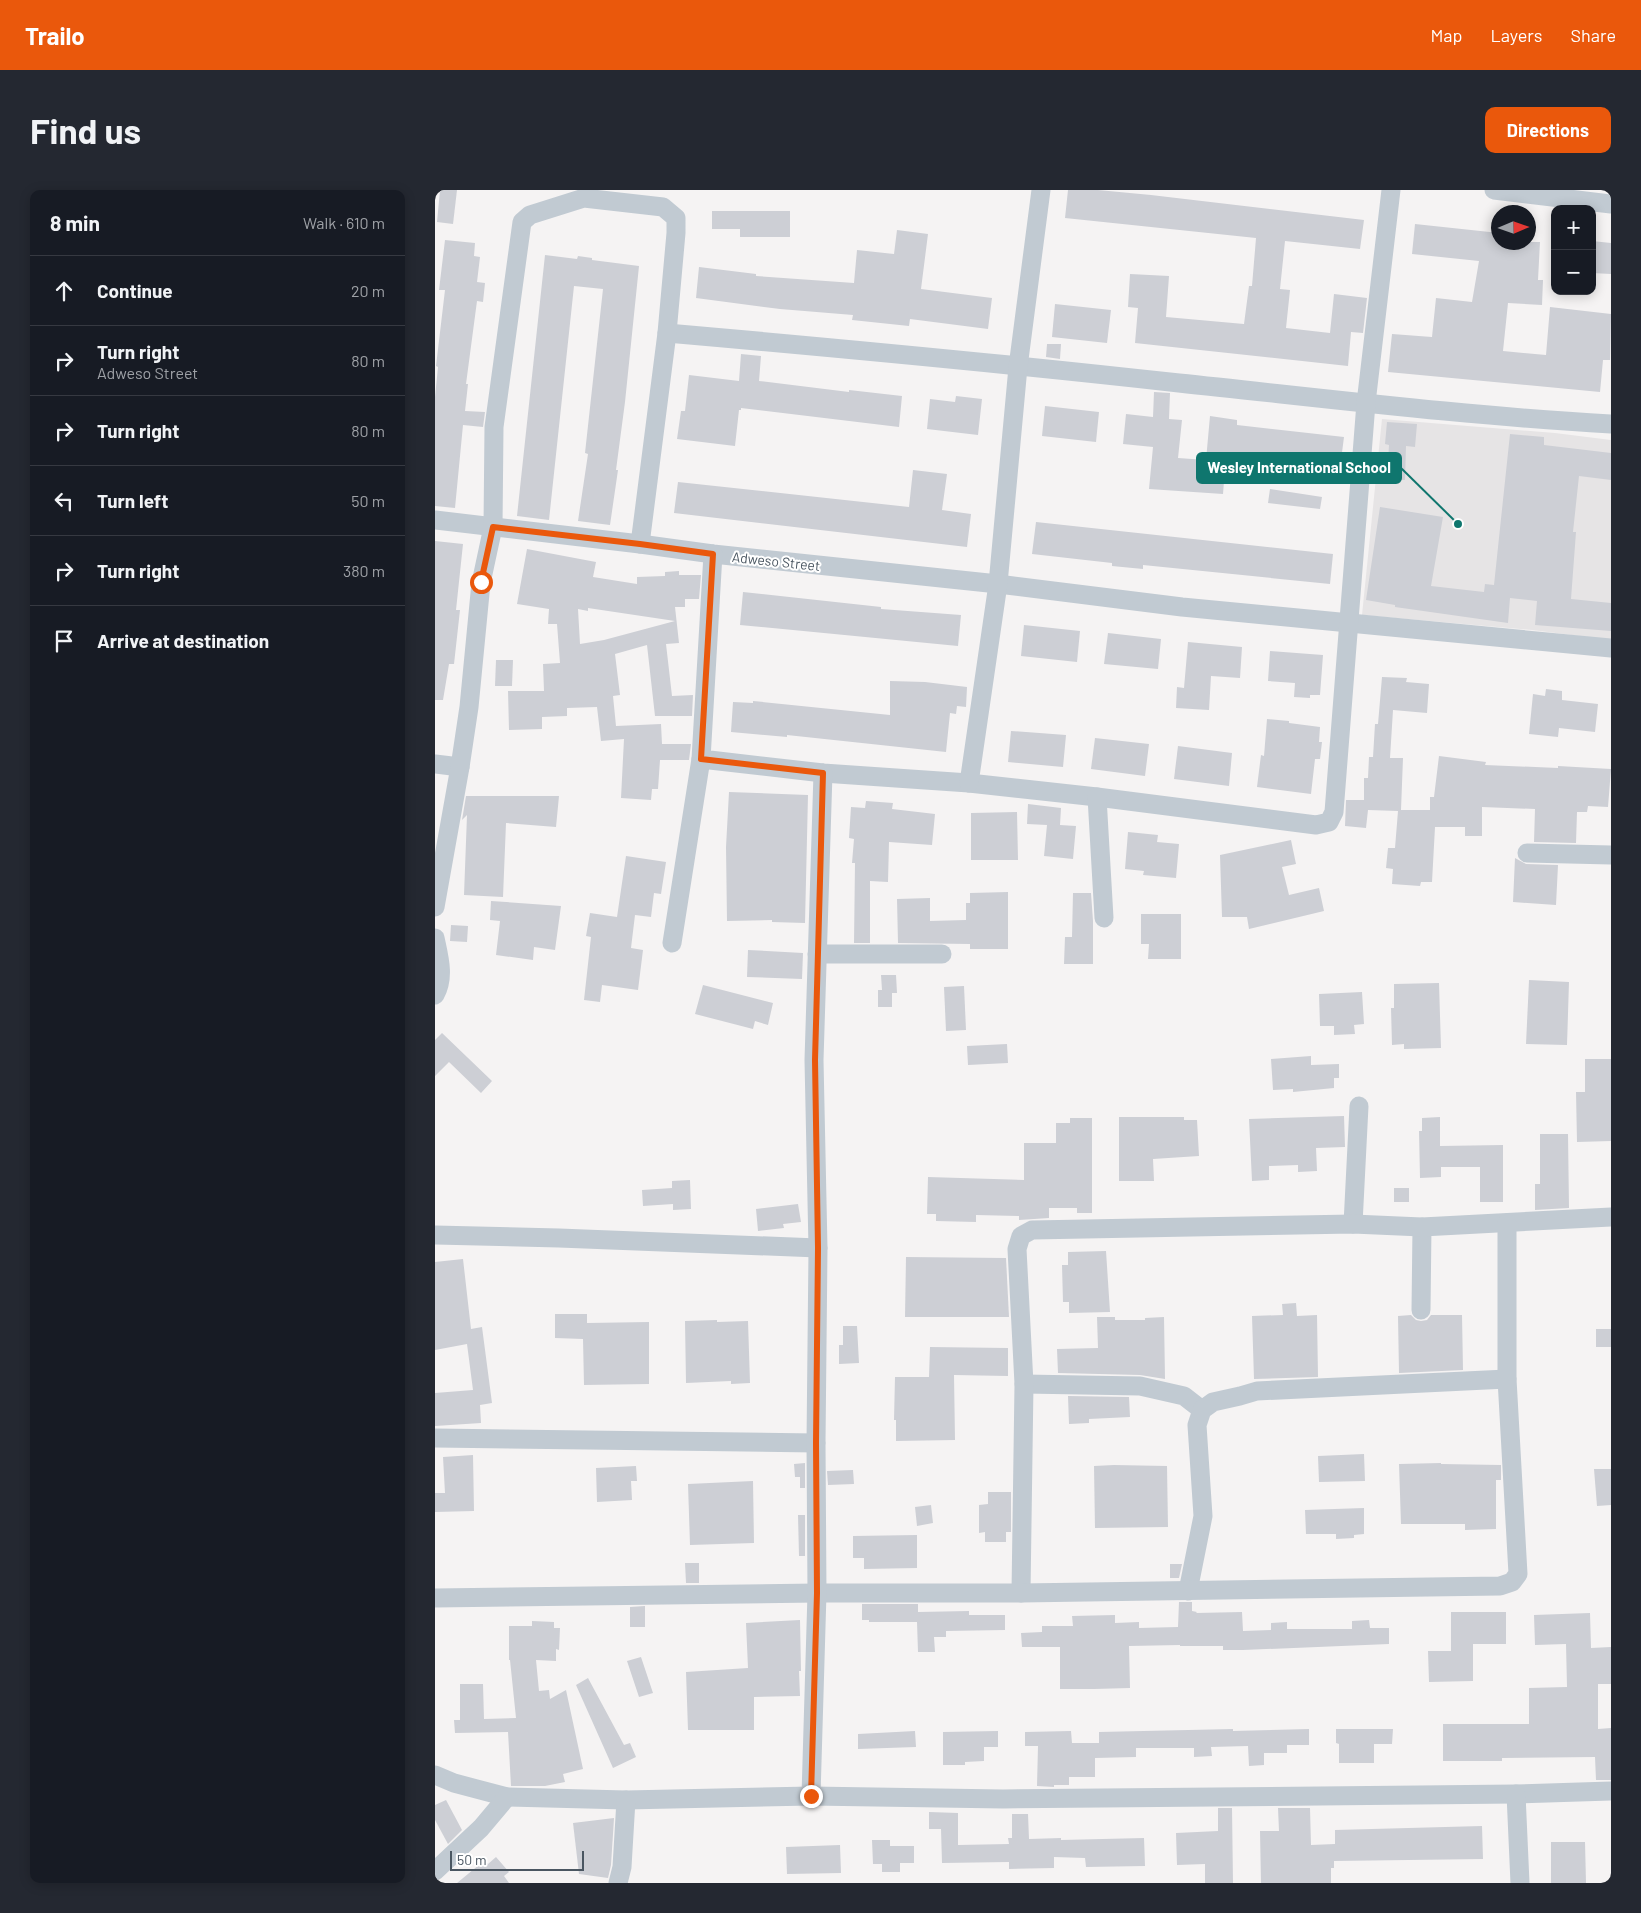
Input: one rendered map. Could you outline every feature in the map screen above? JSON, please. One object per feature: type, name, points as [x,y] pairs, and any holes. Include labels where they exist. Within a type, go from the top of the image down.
[{"type":"street","points":[[969,783],[998,584],[1019,367],[1041,190]]},
{"type":"street","points":[[701,759],[823,773],[969,783],[1316,825],[1329,822],[1334,812],[1367,403],[1391,190]]},
{"type":"street","points":[[1494,190],[1611,204]]},
{"type":"street","points":[[435,907],[460,767],[469,707],[481,582],[493,527],[494,427],[522,222],[530,215],[585,194],[663,206],[676,218],[667,333],[640,544]]},
{"type":"street","points":[[667,333],[841,348],[1549,421],[1611,424]]},
{"type":"street","name":"Adweso Street","points":[[435,520],[713,554],[998,584],[1182,606],[1611,648]]},
{"type":"street","points":[[672,943],[701,759],[713,554]]},
{"type":"street","points":[[435,764],[460,767]]},
{"type":"street","points":[[811,1796],[817,1593],[818,1248],[815,1060],[823,773]]},
{"type":"street","points":[[1097,797],[1104,918]]},
{"type":"street","points":[[1527,853],[1611,855]]},
{"type":"street","points":[[435,938],[441,967],[439,989],[435,995]]},
{"type":"street","points":[[817,954],[942,954]]},
{"type":"street","points":[[1353,1224],[1359,1106]]},
{"type":"street","points":[[1021,1593],[1024,1384],[1017,1249],[1021,1236],[1032,1230],[1353,1224],[1422,1228],[1611,1217]]},
{"type":"street","points":[[435,1598],[1188,1591],[1500,1586],[1512,1582],[1518,1574],[1507,1378],[1507,1223]]},
{"type":"street","points":[[1421,1310],[1422,1228]]},
{"type":"street","points":[[435,1236],[559,1238],[818,1248]]},
{"type":"street","points":[[1188,1591],[1203,1516],[1197,1425],[1202,1410],[1213,1402],[1257,1390],[1507,1378]]},
{"type":"street","points":[[1024,1384],[1140,1386],[1184,1396],[1202,1410]]},
{"type":"street","points":[[435,1438],[816,1443]]},
{"type":"street","points":[[435,1775],[454,1784],[507,1797],[626,1800],[811,1796],[1003,1799],[1516,1794],[1611,1791]]},
{"type":"street","points":[[1516,1794],[1520,1883]]},
{"type":"street","points":[[435,1871],[481,1828],[507,1797]]},
{"type":"street","points":[[618,1883],[622,1867],[626,1800]]},
{"type":"shaded area","points":[[1382,419],[1555,433],[1611,440],[1611,640],[1532,630],[1362,615]]},
{"type":"building","points":[[440,190],[457,190],[453,224],[437,222]]},
{"type":"building","points":[[1068,190],[1098,190],[1151,195],[1364,220],[1360,249],[1285,241],[1280,289],[1290,290],[1286,328],[1330,333],[1334,294],[1367,298],[1363,333],[1351,332],[1348,366],[1135,343],[1138,308],[1128,307],[1130,274],[1169,276],[1166,317],[1244,324],[1249,286],[1252,286],[1256,238],[1065,218]]},
{"type":"building","points":[[712,211],[790,211],[790,237],[740,237],[740,229],[712,229]]},
{"type":"building","points":[[1415,224],[1491,232],[1491,250],[1536,250],[1536,242],[1540,242],[1538,280],[1543,280],[1542,305],[1508,303],[1503,351],[1546,355],[1550,307],[1611,314],[1610,360],[1603,360],[1600,392],[1388,372],[1392,334],[1432,337],[1436,298],[1472,302],[1479,261],[1412,254]]},
{"type":"building","points":[[897,230],[928,234],[921,289],[992,298],[988,329],[910,319],[909,326],[852,320],[853,315],[780,309],[696,298],[699,267],[756,274],[756,276],[854,283],[857,250],[894,254]]},
{"type":"building","points":[[445,240],[475,243],[474,256],[480,257],[477,282],[485,283],[483,302],[477,301],[466,384],[468,384],[465,411],[485,412],[483,427],[463,425],[455,508],[435,506],[435,397],[438,367],[436,366],[445,290],[439,290]]},
{"type":"building","points":[[1596,241],[1611,243],[1611,274],[1596,273]]},
{"type":"building","points":[[545,255],[577,259],[578,256],[592,258],[592,260],[639,266],[616,470],[618,470],[610,525],[578,521],[588,454],[585,453],[603,289],[574,286],[549,520],[517,516]]},
{"type":"building","points":[[1055,304],[1111,310],[1107,343],[1052,337]]},
{"type":"building","points":[[1047,344],[1061,344],[1060,359],[1046,357]]},
{"type":"building","points":[[741,354],[761,356],[759,381],[849,392],[849,390],[902,396],[899,427],[741,408],[739,410],[735,446],[677,439],[681,411],[685,411],[689,375],[739,381]]},
{"type":"building","points":[[1154,392],[1170,393],[1169,419],[1182,420],[1178,458],[1206,460],[1210,416],[1237,420],[1237,425],[1344,437],[1340,468],[1313,465],[1312,475],[1272,473],[1273,460],[1234,455],[1233,457],[1226,456],[1223,494],[1149,489],[1153,447],[1123,444],[1126,414],[1153,417]]},
{"type":"building","points":[[956,396],[982,399],[978,435],[927,429],[930,399],[955,402]]},
{"type":"building","points":[[1045,406],[1099,412],[1096,442],[1042,436]]},
{"type":"building","points":[[1387,422],[1417,424],[1415,447],[1406,446],[1405,480],[1387,479],[1389,445],[1385,444]]},
{"type":"building","points":[[1510,434],[1544,437],[1544,445],[1611,453],[1611,480],[1579,476],[1573,532],[1576,532],[1571,599],[1611,603],[1611,631],[1535,625],[1537,601],[1510,598],[1508,623],[1395,607],[1395,605],[1366,600],[1380,507],[1443,517],[1431,586],[1484,592],[1485,584],[1494,585]]},
{"type":"building","points":[[913,470],[947,474],[942,510],[971,514],[967,547],[674,513],[678,482],[909,507]]},
{"type":"building","points":[[1270,489],[1322,497],[1320,509],[1268,503]]},
{"type":"building","points":[[1036,522],[1333,554],[1330,584],[1143,565],[1143,569],[1112,566],[1112,563],[1032,554]]},
{"type":"building","points":[[435,541],[463,544],[456,610],[460,610],[454,664],[449,664],[443,700],[435,700]]},
{"type":"building","points":[[527,549],[596,562],[593,577],[637,584],[637,577],[665,576],[665,572],[679,571],[679,575],[701,575],[699,599],[685,599],[685,607],[675,607],[679,643],[666,644],[672,696],[693,695],[692,716],[655,716],[647,645],[615,654],[620,695],[613,696],[616,726],[661,724],[662,744],[691,744],[689,760],[660,760],[658,789],[652,789],[651,800],[621,798],[624,739],[601,741],[597,707],[567,708],[567,716],[542,717],[542,729],[509,730],[508,691],[544,691],[543,664],[560,663],[557,624],[548,624],[549,609],[517,604]],"holes":[[[588,608],[675,621],[604,640],[580,644],[578,609],[588,611]]]},
{"type":"building","points":[[743,592],[881,607],[881,609],[961,615],[958,646],[740,625]]},
{"type":"building","points":[[1024,625],[1080,631],[1077,662],[1021,656]]},
{"type":"building","points":[[1108,633],[1161,639],[1158,669],[1104,664]]},
{"type":"building","points":[[1188,642],[1242,647],[1240,678],[1211,676],[1209,710],[1176,708],[1177,687],[1184,688]]},
{"type":"building","points":[[1270,651],[1323,655],[1320,695],[1310,695],[1310,698],[1294,697],[1295,683],[1268,681]]},
{"type":"building","points":[[496,660],[513,660],[512,686],[495,686]]},
{"type":"building","points":[[1382,677],[1407,678],[1406,682],[1429,684],[1427,713],[1393,710],[1390,758],[1403,758],[1401,810],[1430,810],[1430,797],[1434,797],[1439,756],[1486,762],[1485,765],[1611,769],[1608,807],[1588,806],[1587,812],[1577,812],[1576,843],[1534,842],[1535,809],[1482,807],[1482,836],[1465,836],[1465,827],[1435,827],[1432,882],[1421,882],[1420,886],[1392,884],[1393,869],[1386,868],[1388,848],[1395,848],[1398,811],[1368,810],[1366,828],[1345,826],[1346,800],[1364,800],[1364,778],[1368,778],[1369,757],[1373,757],[1375,724],[1378,724]]},
{"type":"building","points":[[890,681],[925,682],[967,687],[966,707],[957,706],[956,714],[950,713],[946,752],[787,735],[787,737],[731,732],[733,702],[753,703],[753,701],[890,715]]},
{"type":"building","points":[[1546,689],[1562,691],[1562,700],[1598,704],[1595,732],[1559,728],[1558,737],[1529,734],[1533,694],[1545,696]]},
{"type":"building","points":[[1267,719],[1320,727],[1319,742],[1322,742],[1320,759],[1315,759],[1311,794],[1257,787],[1261,755],[1264,756]]},
{"type":"building","points":[[1011,731],[1066,735],[1063,767],[1008,762]]},
{"type":"building","points":[[1095,738],[1149,744],[1145,776],[1091,769]]},
{"type":"building","points":[[1178,746],[1232,753],[1229,786],[1174,779]]},
{"type":"building","points":[[729,792],[808,795],[805,923],[772,922],[772,920],[727,921],[726,847]]},
{"type":"building","points":[[466,796],[559,796],[556,827],[506,823],[503,897],[464,895],[467,815],[462,820]]},
{"type":"building","points":[[866,801],[893,803],[892,809],[935,814],[932,845],[889,842],[888,882],[870,881],[870,943],[854,943],[855,863],[852,863],[854,839],[849,838],[851,807],[865,808]]},
{"type":"building","points":[[1028,804],[1061,808],[1060,825],[1076,826],[1073,859],[1044,856],[1047,825],[1027,824]]},
{"type":"building","points":[[1017,812],[1018,860],[971,860],[971,813]]},
{"type":"building","points":[[1128,832],[1158,835],[1157,842],[1179,844],[1176,878],[1143,875],[1144,871],[1125,869]]},
{"type":"building","points":[[1291,840],[1296,864],[1282,867],[1289,895],[1319,888],[1324,911],[1249,929],[1247,917],[1222,917],[1220,855]]},
{"type":"building","points":[[626,856],[666,862],[661,894],[654,893],[651,917],[635,915],[631,948],[643,950],[638,990],[602,985],[600,1002],[584,1000],[591,937],[586,936],[590,913],[617,917]]},
{"type":"building","points":[[1515,858],[1526,864],[1558,865],[1556,905],[1513,902]]},
{"type":"building","points":[[1008,892],[1008,949],[970,949],[970,944],[898,943],[897,899],[930,898],[930,921],[966,920],[966,903],[970,903],[970,893]]},
{"type":"building","points":[[1073,893],[1091,893],[1093,964],[1064,964],[1065,937],[1072,937]]},
{"type":"building","points":[[491,901],[561,906],[555,950],[534,947],[533,960],[496,955],[500,921],[490,920]]},
{"type":"building","points":[[1141,914],[1181,914],[1181,959],[1148,959],[1149,944],[1141,944]]},
{"type":"building","points":[[451,925],[468,926],[467,942],[450,941]]},
{"type":"building","points":[[748,950],[803,953],[802,979],[747,977]]},
{"type":"building","points":[[881,975],[896,975],[897,993],[892,993],[892,1007],[878,1007],[878,990],[882,990]]},
{"type":"building","points":[[1529,980],[1569,982],[1567,1045],[1526,1044]]},
{"type":"building","points":[[1439,983],[1441,1048],[1404,1049],[1404,1044],[1392,1045],[1391,1008],[1394,1008],[1394,984]]},
{"type":"building","points":[[703,985],[773,1003],[768,1025],[755,1021],[753,1029],[695,1014]]},
{"type":"building","points":[[964,986],[966,1030],[946,1031],[944,987]]},
{"type":"building","points":[[1362,992],[1364,1024],[1354,1025],[1355,1034],[1334,1035],[1334,1026],[1320,1026],[1319,994]]},
{"type":"building","points":[[442,1033],[492,1081],[481,1093],[449,1062],[435,1076],[435,1040]]},
{"type":"building","points":[[1007,1044],[1008,1063],[968,1065],[967,1046]]},
{"type":"building","points":[[1311,1056],[1311,1065],[1339,1064],[1339,1078],[1334,1078],[1334,1088],[1293,1092],[1293,1089],[1273,1090],[1271,1059]]},
{"type":"building","points":[[1585,1059],[1611,1059],[1611,1141],[1577,1142],[1576,1092],[1585,1092]]},
{"type":"building","points":[[1344,1116],[1345,1147],[1316,1148],[1317,1171],[1298,1172],[1298,1165],[1269,1166],[1269,1180],[1252,1181],[1249,1119]]},
{"type":"building","points":[[1119,1117],[1184,1117],[1184,1120],[1197,1120],[1199,1156],[1153,1159],[1154,1181],[1119,1181]]},
{"type":"building","points":[[1440,1117],[1440,1146],[1503,1145],[1503,1202],[1480,1202],[1480,1167],[1441,1167],[1441,1177],[1420,1178],[1419,1131],[1422,1131],[1422,1118]]},
{"type":"building","points":[[1070,1118],[1092,1118],[1092,1213],[1077,1213],[1077,1208],[1049,1208],[1049,1218],[1019,1220],[1019,1216],[976,1215],[976,1222],[936,1221],[936,1214],[927,1214],[928,1177],[1024,1180],[1024,1143],[1056,1143],[1056,1123],[1070,1123]]},
{"type":"building","points":[[1540,1134],[1568,1134],[1569,1208],[1535,1210],[1535,1184],[1540,1184]]},
{"type":"building","points":[[690,1180],[691,1209],[673,1210],[673,1204],[643,1206],[642,1190],[672,1188],[672,1181]]},
{"type":"building","points":[[1394,1188],[1409,1188],[1409,1202],[1394,1202]]},
{"type":"building","points":[[798,1204],[801,1222],[783,1224],[784,1228],[758,1231],[756,1209]]},
{"type":"building","points":[[1106,1251],[1110,1312],[1069,1313],[1069,1302],[1063,1302],[1062,1265],[1068,1265],[1068,1252]]},
{"type":"building","points":[[906,1257],[1006,1258],[1009,1317],[905,1317]]},
{"type":"building","points":[[463,1259],[471,1329],[482,1327],[492,1403],[480,1405],[481,1423],[435,1426],[435,1393],[473,1390],[467,1344],[435,1350],[435,1262]]},
{"type":"building","points":[[1296,1303],[1297,1316],[1317,1315],[1318,1377],[1254,1379],[1252,1316],[1283,1315],[1282,1304]]},
{"type":"building","points":[[555,1314],[587,1314],[587,1323],[649,1322],[649,1384],[584,1385],[583,1339],[555,1338]]},
{"type":"building","points":[[1411,1315],[1416,1320],[1421,1321],[1427,1320],[1431,1315],[1462,1315],[1463,1370],[1399,1373],[1398,1316]]},
{"type":"building","points":[[1097,1317],[1115,1317],[1115,1320],[1145,1320],[1145,1318],[1164,1317],[1165,1379],[1140,1375],[1058,1373],[1057,1349],[1098,1348]]},
{"type":"building","points":[[717,1320],[717,1322],[748,1321],[750,1383],[731,1384],[731,1381],[686,1383],[685,1321]]},
{"type":"building","points":[[843,1326],[857,1326],[859,1363],[839,1364],[839,1345],[843,1345]]},
{"type":"building","points":[[1596,1329],[1611,1329],[1611,1347],[1596,1347]]},
{"type":"building","points":[[930,1347],[1008,1348],[1008,1376],[954,1375],[955,1440],[896,1441],[896,1420],[894,1420],[895,1377],[929,1377]]},
{"type":"building","points":[[1068,1396],[1129,1397],[1130,1417],[1089,1419],[1089,1423],[1069,1424]]},
{"type":"building","points":[[1364,1454],[1365,1481],[1319,1482],[1318,1456]]},
{"type":"building","points":[[473,1455],[474,1511],[435,1512],[435,1493],[445,1493],[443,1457]]},
{"type":"building","points":[[805,1463],[805,1488],[800,1488],[800,1477],[795,1477],[794,1464]]},
{"type":"building","points":[[1399,1464],[1501,1465],[1501,1480],[1496,1480],[1496,1529],[1465,1530],[1465,1524],[1401,1524]]},
{"type":"building","points":[[636,1466],[637,1481],[631,1481],[632,1500],[597,1502],[596,1468]]},
{"type":"building","points":[[1094,1466],[1167,1466],[1168,1527],[1095,1528]]},
{"type":"building","points":[[1594,1469],[1611,1469],[1611,1505],[1597,1506]]},
{"type":"building","points":[[853,1470],[854,1484],[828,1485],[827,1471]]},
{"type":"building","points":[[753,1481],[754,1543],[690,1545],[688,1484]]},
{"type":"building","points":[[988,1492],[1011,1492],[1011,1532],[1006,1532],[1006,1542],[985,1542],[985,1532],[979,1533],[979,1505],[988,1504]]},
{"type":"building","points":[[931,1505],[933,1523],[917,1526],[915,1507]]},
{"type":"building","points":[[1364,1508],[1364,1534],[1354,1535],[1354,1538],[1336,1539],[1336,1534],[1306,1534],[1305,1510]]},
{"type":"building","points":[[798,1515],[805,1515],[805,1556],[799,1556]]},
{"type":"building","points":[[917,1535],[917,1568],[864,1569],[864,1558],[853,1558],[853,1536]]},
{"type":"building","points":[[685,1563],[699,1563],[699,1583],[686,1583]]},
{"type":"building","points":[[1170,1564],[1182,1564],[1179,1578],[1170,1578]]},
{"type":"building","points":[[1179,1602],[1192,1602],[1192,1611],[1196,1613],[1242,1612],[1243,1631],[1271,1630],[1271,1623],[1287,1622],[1287,1629],[1352,1629],[1352,1621],[1369,1620],[1370,1628],[1389,1628],[1389,1644],[1243,1650],[1223,1650],[1223,1646],[1129,1646],[1130,1688],[1094,1689],[1060,1689],[1060,1647],[1022,1647],[1021,1633],[1042,1632],[1042,1626],[1073,1626],[1072,1616],[1115,1615],[1115,1623],[1139,1622],[1139,1628],[1178,1627]]},
{"type":"building","points":[[862,1604],[918,1604],[918,1612],[969,1611],[969,1615],[1005,1615],[1005,1630],[946,1631],[946,1637],[934,1637],[935,1652],[918,1652],[917,1622],[869,1622],[869,1620],[862,1620]]},
{"type":"building","points":[[645,1606],[645,1627],[630,1627],[630,1607]]},
{"type":"building","points":[[1451,1612],[1506,1612],[1506,1644],[1473,1644],[1473,1681],[1429,1682],[1428,1651],[1451,1651]]},
{"type":"building","points":[[1590,1613],[1591,1648],[1611,1647],[1611,1684],[1598,1684],[1598,1729],[1611,1728],[1611,1780],[1596,1780],[1595,1757],[1502,1758],[1502,1761],[1443,1761],[1443,1724],[1529,1724],[1529,1688],[1567,1687],[1566,1644],[1535,1645],[1534,1615]]},
{"type":"building","points":[[800,1620],[800,1696],[754,1697],[754,1730],[688,1730],[686,1672],[748,1668],[746,1623]]},
{"type":"building","points":[[532,1621],[554,1622],[554,1628],[560,1628],[559,1650],[556,1649],[556,1661],[536,1660],[539,1691],[549,1690],[550,1699],[566,1690],[583,1769],[563,1774],[565,1782],[545,1786],[511,1786],[508,1732],[455,1733],[454,1720],[460,1720],[460,1684],[483,1684],[484,1719],[516,1718],[509,1660],[509,1626],[532,1626]]},
{"type":"building","points":[[641,1657],[653,1693],[639,1697],[627,1661]]},
{"type":"building","points":[[588,1678],[624,1745],[630,1743],[636,1757],[613,1768],[576,1685]]},
{"type":"building","points":[[1233,1729],[1233,1731],[1309,1729],[1309,1745],[1287,1745],[1287,1753],[1264,1753],[1264,1765],[1249,1766],[1248,1746],[1211,1747],[1212,1756],[1194,1757],[1194,1748],[1136,1748],[1136,1757],[1095,1758],[1095,1777],[1069,1777],[1069,1785],[1054,1785],[1054,1787],[1037,1786],[1038,1746],[1025,1746],[1025,1732],[1071,1731],[1072,1743],[1099,1743],[1099,1732]]},
{"type":"building","points":[[1336,1729],[1393,1729],[1392,1744],[1374,1744],[1374,1763],[1339,1763],[1339,1744],[1336,1743]]},
{"type":"building","points":[[915,1731],[916,1747],[858,1749],[858,1734]]},
{"type":"building","points":[[998,1731],[998,1747],[984,1747],[984,1761],[965,1762],[965,1765],[943,1765],[943,1732]]},
{"type":"building","points":[[446,1800],[462,1830],[448,1844],[435,1820],[435,1805]]},
{"type":"building","points":[[1218,1808],[1232,1808],[1233,1883],[1205,1883],[1205,1864],[1177,1865],[1176,1833],[1218,1831]]},
{"type":"building","points":[[1278,1808],[1310,1808],[1311,1845],[1335,1844],[1335,1830],[1482,1826],[1483,1859],[1334,1861],[1334,1868],[1331,1868],[1331,1883],[1261,1883],[1260,1831],[1279,1831]]},
{"type":"building","points":[[929,1812],[958,1813],[958,1845],[1009,1844],[1008,1838],[1012,1838],[1012,1814],[1028,1814],[1029,1839],[1144,1838],[1145,1866],[1086,1867],[1085,1858],[1054,1857],[1054,1868],[1009,1869],[1009,1862],[942,1863],[941,1829],[929,1829]]},
{"type":"building","points":[[614,1818],[611,1865],[608,1878],[579,1874],[573,1823]]},
{"type":"building","points":[[872,1840],[890,1840],[890,1846],[914,1846],[914,1863],[900,1863],[900,1872],[882,1872],[882,1864],[873,1864]]},
{"type":"building","points":[[1551,1842],[1585,1842],[1586,1883],[1551,1883]]},
{"type":"building","points":[[840,1845],[841,1873],[787,1874],[786,1847]]},
{"type":"building","points":[[496,1857],[509,1872],[504,1876],[509,1883],[457,1883],[485,1860],[488,1864]]},
{"type":"place","name":"Wesley International School","points":[[1458,524]]},
{"type":"route","points":[[481,582],[493,527],[713,554],[701,759],[823,773],[815,1060],[818,1248],[817,1593],[811,1796]]}]
